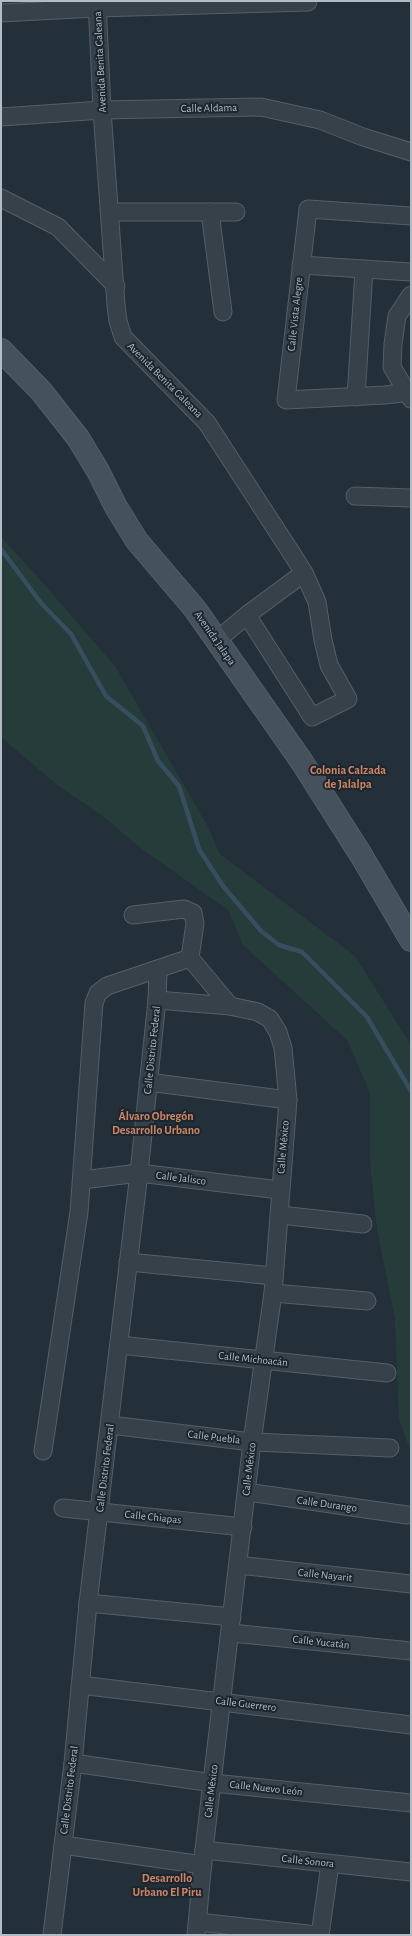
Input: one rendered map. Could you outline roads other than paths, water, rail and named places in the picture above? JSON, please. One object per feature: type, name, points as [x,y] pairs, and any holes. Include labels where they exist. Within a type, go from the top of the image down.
[{"type":"street","points":[[1,13],[97,4],[308,2]]},
{"type":"street","name":"Avenida Benita Galeana","points":[[97,4],[102,110],[111,212],[118,321],[124,337],[207,423],[304,573],[317,602],[323,640],[329,665],[348,699],[312,717],[247,615]]},
{"type":"street","name":"Calle Aldama","points":[[1,117],[102,110],[261,107],[320,120],[363,137],[411,152]]},
{"type":"street","points":[[1,198],[58,227],[116,286]]},
{"type":"street","name":"Calle Vista Alegre","points":[[410,394],[286,400],[300,265],[308,209],[411,216]]},
{"type":"street","points":[[111,212],[236,212]]},
{"type":"street","points":[[210,212],[223,312]]},
{"type":"street","points":[[300,265],[411,272]]},
{"type":"street","points":[[356,396],[364,270]]},
{"type":"street","points":[[410,394],[392,367],[393,344],[397,316],[411,295]]},
{"type":"street","name":"Avenida Jalapa","points":[[1,350],[41,391],[78,438],[137,541],[188,600],[302,762],[361,855],[411,940]]},
{"type":"street","points":[[355,496],[411,498]]},
{"type":"street","points":[[216,641],[247,615],[304,573]]},
{"type":"street","points":[[133,915],[184,909],[193,913],[196,923],[190,958],[230,1006]]},
{"type":"street","points":[[43,1451],[79,1212],[94,1004],[98,993],[107,986],[190,958]]},
{"type":"street","name":"Calle Distrito Federal","points":[[57,1934],[63,1845],[73,1763],[88,1603],[139,1173],[158,1000],[158,969]]},
{"type":"street","points":[[158,1000],[230,1006]]},
{"type":"street","name":"Calle México","points":[[197,1928],[252,1442],[274,1284],[288,1100],[283,1048],[278,1032],[270,1019],[258,1012],[230,1006]]},
{"type":"street","points":[[148,1082],[288,1100]]},
{"type":"street","name":"Calle Jalisco","points":[[82,1180],[139,1173],[280,1190]]},
{"type":"street","points":[[280,1215],[363,1224]]},
{"type":"street","points":[[128,1262],[274,1284],[367,1301]]},
{"type":"street","name":"Calle Michoacán","points":[[119,1345],[387,1373]]},
{"type":"street","name":"Calle Puebla","points":[[110,1425],[252,1442],[390,1448]]},
{"type":"street","name":"Calle Durango","points":[[247,1492],[406,1515]]},
{"type":"street","name":"Calle Chiapas","points":[[63,1508],[242,1527]]},
{"type":"street","name":"Calle Nayarit","points":[[238,1565],[411,1584]]},
{"type":"street","name":"Calle Yucatán","points":[[88,1603],[411,1651]]},
{"type":"street","name":"Calle Guerrero","points":[[80,1686],[222,1701],[411,1725]]},
{"type":"street","name":"Calle Nuevo León","points":[[73,1763],[213,1783],[411,1803]]},
{"type":"street","name":"Calle Sonora","points":[[63,1845],[204,1858],[330,1864],[411,1872]]},
{"type":"street","points":[[197,1928],[319,1935],[330,1864]]},
{"type":"waterway","points":[[1,549],[41,603],[71,634],[106,696],[143,726],[158,761],[179,786],[199,849],[223,886],[261,931],[279,945],[302,952],[367,1017],[411,1091]]},
{"type":"district","name":"Colonia Calzada de Jalalpa","points":[[348,777]]},
{"type":"district","name":"Álvaro Obregón Desarrollo Urbano","points":[[156,1123]]},
{"type":"district","name":"Desarrollo Urbano El Piru","points":[[167,1885]]}]
